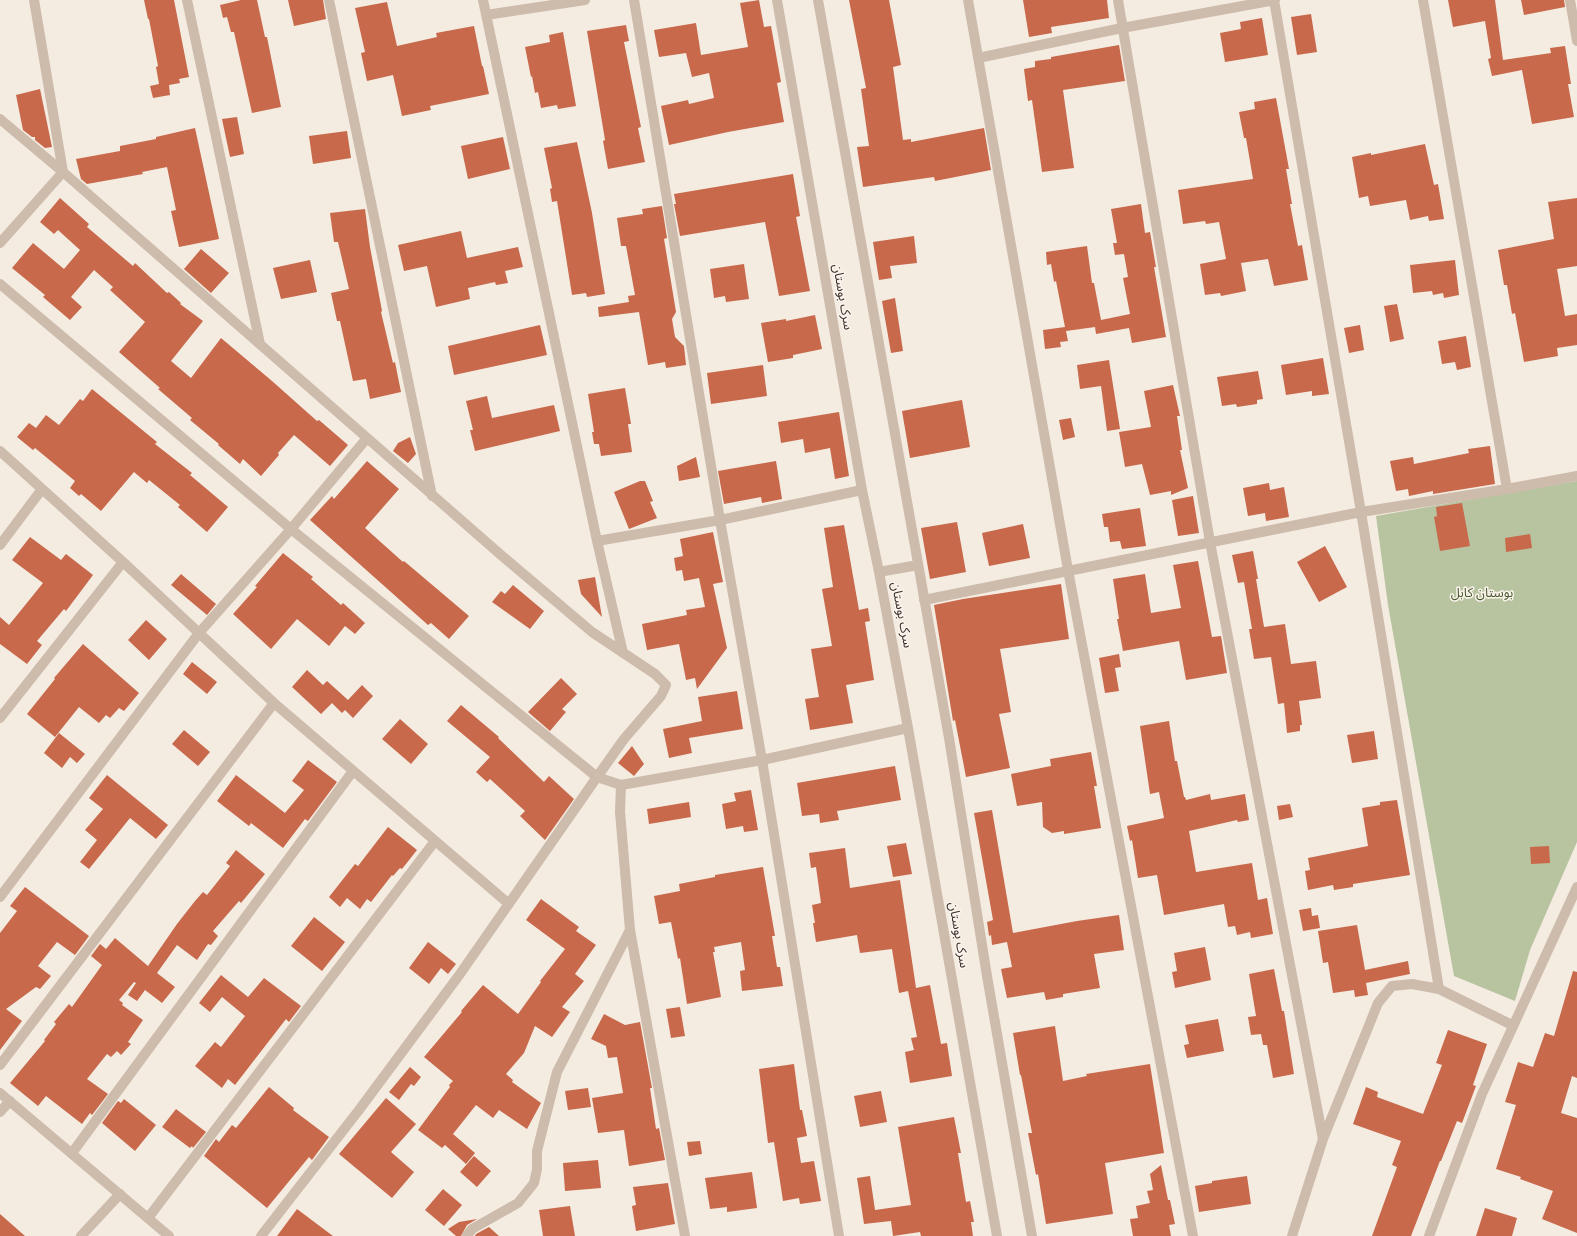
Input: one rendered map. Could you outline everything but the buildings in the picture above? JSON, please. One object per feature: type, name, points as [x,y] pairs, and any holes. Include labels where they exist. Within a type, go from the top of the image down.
[{"type":"street","points":[[34,0],[63,172]]},
{"type":"street","points":[[187,0],[260,344]]},
{"type":"street","points":[[329,0],[432,496]]},
{"type":"street","points":[[483,0],[597,542],[623,653]]},
{"type":"street","points":[[486,15],[585,0]]},
{"type":"street","points":[[634,0],[720,520],[762,760],[839,1236]]},
{"type":"street","name":"سرک بوستان","points":[[777,0],[862,490],[908,728],[997,1236]]},
{"type":"street","name":"سرک بوستان","points":[[818,0],[950,746],[987,976],[1032,1236]]},
{"type":"street","points":[[968,0],[1068,570],[1193,1236]]},
{"type":"street","points":[[1118,0],[1210,542],[1323,1140]]},
{"type":"street","points":[[978,58],[1122,28],[1274,0],[1361,512],[1439,989]]},
{"type":"street","points":[[1423,0],[1507,489]]},
{"type":"street","points":[[1570,0],[1577,41]]},
{"type":"street","points":[[0,119],[63,172],[432,496],[592,632],[655,674],[666,685],[661,696],[624,739],[596,777],[460,974],[359,1110],[261,1236]]},
{"type":"street","points":[[0,243],[63,172]]},
{"type":"street","points":[[0,284],[291,529],[596,777],[621,785],[762,760],[908,728]]},
{"type":"street","points":[[0,896],[199,633],[291,529],[367,438]]},
{"type":"street","points":[[0,452],[123,562],[274,703],[509,904]]},
{"type":"street","points":[[924,600],[1361,512],[1507,489],[1577,476]]},
{"type":"street","points":[[0,545],[42,489]]},
{"type":"street","points":[[597,542],[720,520],[862,490]]},
{"type":"street","points":[[0,718],[123,562]]},
{"type":"street","points":[[879,572],[918,565]]},
{"type":"street","points":[[0,1065],[274,703]]},
{"type":"street","points":[[72,1154],[353,771]]},
{"type":"street","points":[[621,785],[620,812],[630,930],[685,1236]]},
{"type":"street","points":[[148,1218],[435,841]]},
{"type":"street","points":[[1429,1236],[1482,1094],[1512,1025],[1577,887]]},
{"type":"street","points":[[467,1236],[472,1229],[518,1203],[534,1183],[537,1168],[537,1151],[557,1072],[630,930]]},
{"type":"street","points":[[1292,1236],[1323,1140],[1378,1003],[1392,986],[1412,984],[1439,989],[1512,1025]]},
{"type":"street","points":[[0,1093],[169,1236]]},
{"type":"street","points":[[0,1112],[10,1101]]},
{"type":"street","points":[[81,1236],[120,1194]]},
{"type":"green space","name":"بوستان کابل","points":[[1577,481],[1577,842],[1530,950],[1515,1001],[1454,976],[1388,605],[1376,516]]}]
